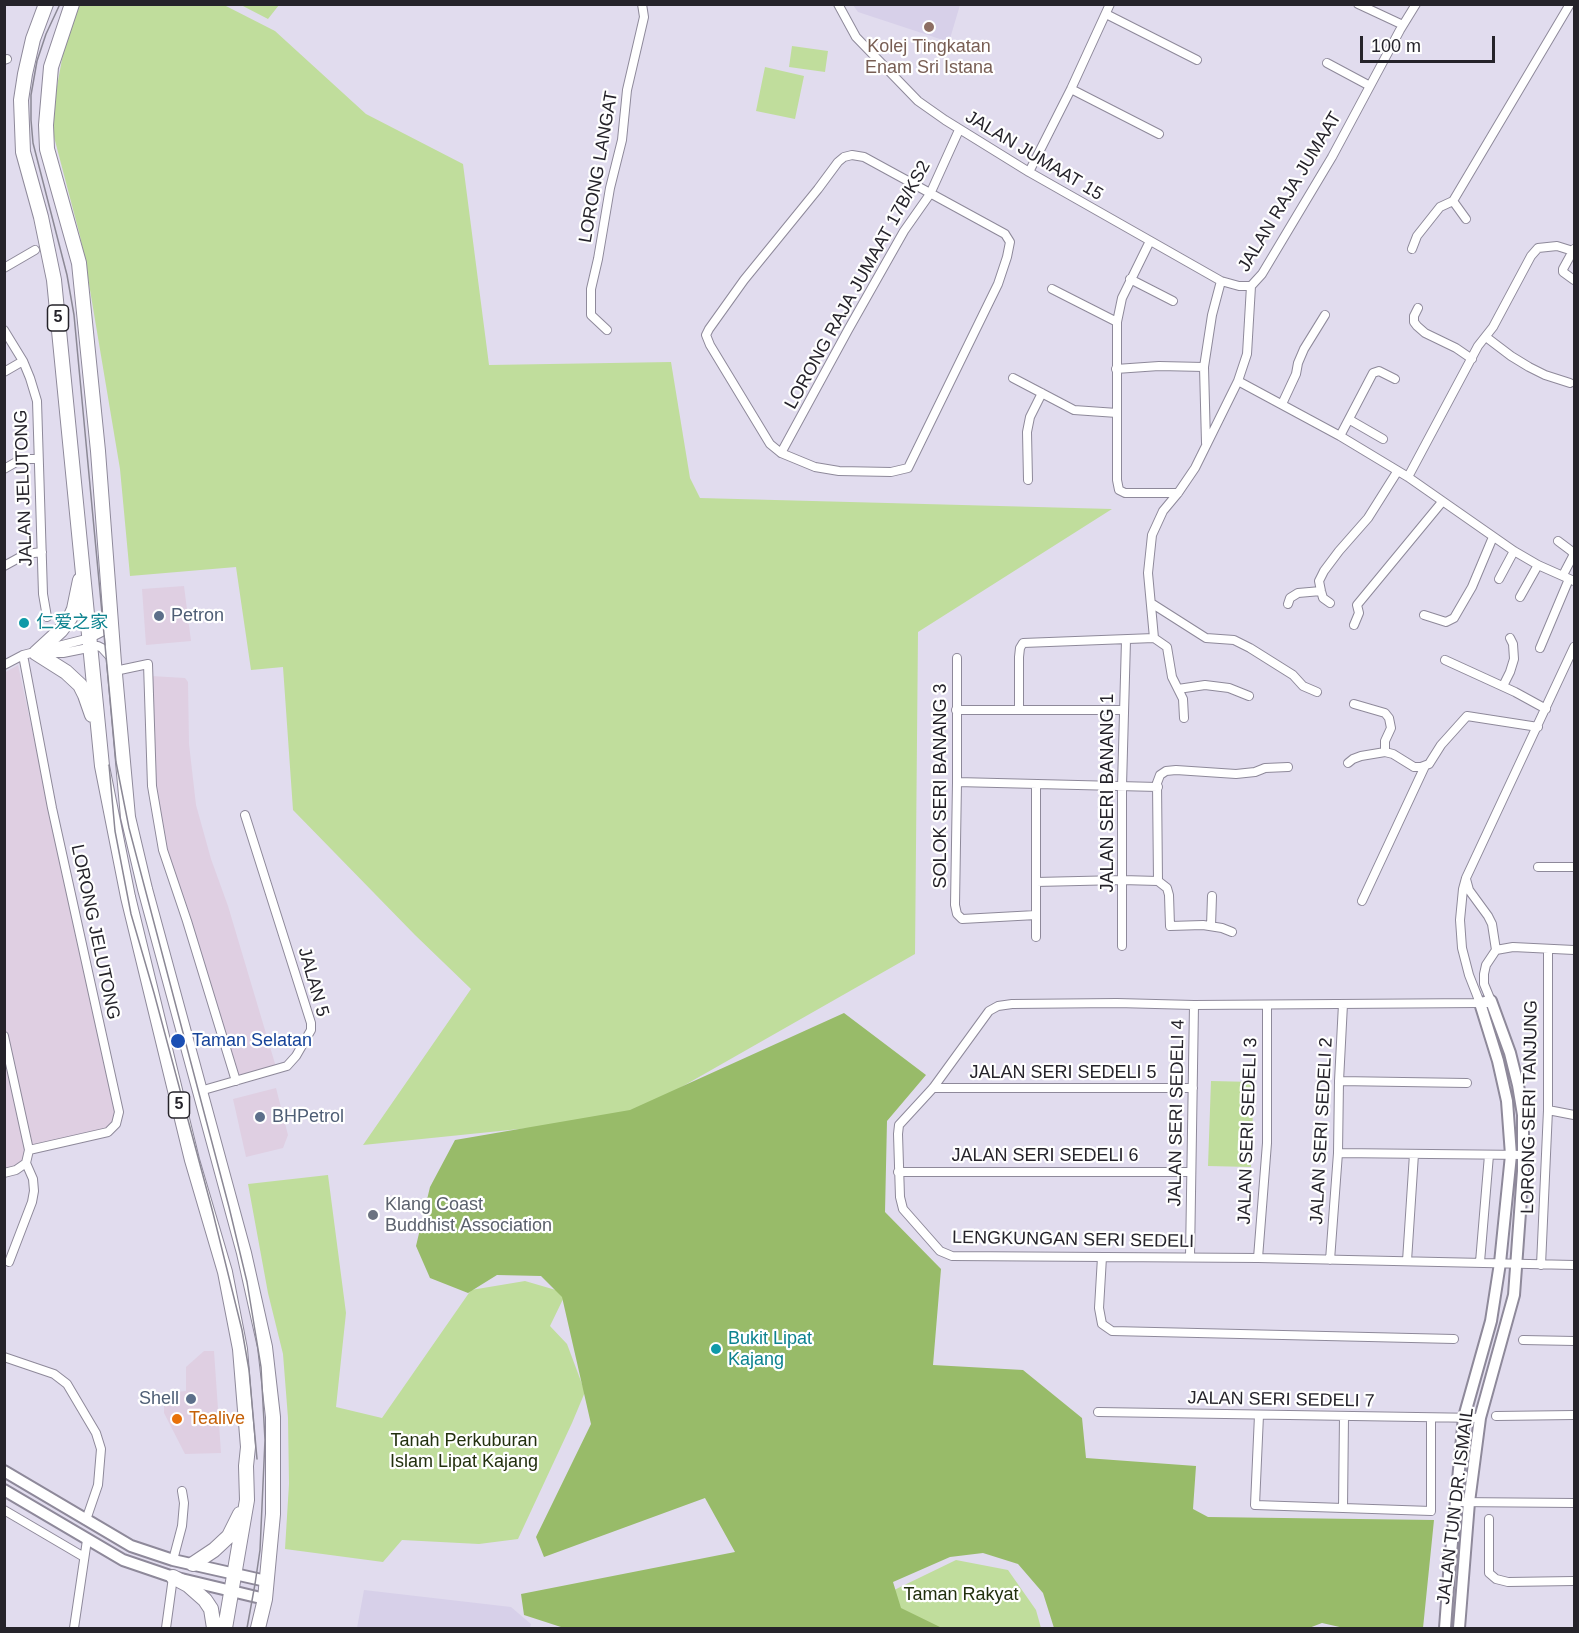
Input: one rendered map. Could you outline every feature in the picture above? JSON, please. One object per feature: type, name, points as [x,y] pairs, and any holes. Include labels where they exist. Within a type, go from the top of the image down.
[{"type":"highway","name":"5","points":[[46,4],[33,39],[25,74],[21,100],[23,152],[41,217],[54,280],[102,766],[130,908],[192,1160],[225,1272],[240,1349],[248,1447],[247,1500],[225,1629]]},
{"type":"highway","name":"5","points":[[72,4],[51,67],[47,149],[79,263],[98,451],[128,817],[145,889],[244,1253],[265,1347],[273,1417],[273,1514],[265,1599],[258,1629]]},
{"type":"highway","points":[[82,569],[70,618],[61,630],[30,654],[66,672],[80,685],[86,695],[92,717],[102,766]]},
{"type":"highway","points":[[194,1564],[229,1536],[247,1500]]},
{"type":"highway","points":[[173,1577],[188,1585],[205,1600],[211,1609],[214,1629]]},
{"type":"street","name":"LORONG LANGAT","points":[[607,330],[591,315],[591,289],[610,188],[622,140],[627,90],[644,17],[642,4]]},
{"type":"street","name":"JALAN JUMAAT 15","points":[[838,4],[856,38],[918,101],[959,130],[1221,281],[1239,286],[1251,286]]},
{"type":"street","points":[[1029,172],[1110,4]]},
{"type":"street","points":[[1358,4],[1403,25]]},
{"type":"street","name":"JALAN RAJA JUMAAT","points":[[1154,639],[1148,573],[1152,535],[1163,511],[1196,468],[1206,443],[1238,381],[1247,354],[1251,286],[1262,274],[1327,166],[1416,4]]},
{"type":"street","points":[[1412,249],[1417,236],[1440,207],[1453,201],[1569,4]]},
{"type":"street","points":[[1106,14],[1197,60]]},
{"type":"street","points":[[1327,63],[1370,86]]},
{"type":"street","points":[[1071,89],[1159,134]]},
{"type":"street","name":"LORONG RAJA JUMAAT 17B/KS2","points":[[781,453],[899,241],[930,194],[959,130]]},
{"type":"street","points":[[852,155],[864,157],[1005,234],[1010,242],[998,284],[908,468],[891,472],[839,471],[815,467],[781,453],[770,444],[706,335],[744,280],[844,157],[852,155]]},
{"type":"street","points":[[1453,201],[1466,219]]},
{"type":"street","points":[[1150,241],[1122,298],[1117,322],[1117,480],[1119,490],[1125,493],[1178,493]]},
{"type":"street","points":[[1408,477],[1478,346],[1486,337],[1531,256],[1538,248],[1557,246],[1574,249],[1563,272],[1575,280]]},
{"type":"street","points":[[4,268],[35,250]]},
{"type":"street","points":[[1130,279],[1173,301]]},
{"type":"street","name":"JALAN RAJA JUMAAT","points":[[1206,443],[1204,367],[1212,315],[1221,281]]},
{"type":"street","points":[[1052,289],[1117,322]]},
{"type":"street","points":[[1418,308],[1414,316],[1417,326],[1425,333],[1456,348],[1472,359]]},
{"type":"street","points":[[1282,402],[1296,374],[1304,349],[1325,315]]},
{"type":"street","name":"JALAN JELUTONG","points":[[4,330],[23,361],[37,401],[43,594],[47,616]]},
{"type":"street","points":[[1486,337],[1528,367],[1570,383]]},
{"type":"street","points":[[4,372],[23,361]]},
{"type":"street","points":[[1116,369],[1159,366],[1204,367]]},
{"type":"street","points":[[1345,428],[1373,373],[1379,371],[1395,380]]},
{"type":"street","points":[[1013,378],[1074,410],[1117,413]]},
{"type":"street","points":[[1238,381],[1269,398],[1345,428],[1383,439]]},
{"type":"street","points":[[1028,480],[1027,432],[1030,417],[1042,393]]},
{"type":"street","points":[[1345,428],[1397,472],[1408,477],[1493,537],[1538,565],[1569,578]]},
{"type":"street","points":[[4,469],[18,461],[38,459]]},
{"type":"street","points":[[1330,603],[1323,598],[1321,591],[1320,582],[1324,571],[1368,518],[1397,472]]},
{"type":"street","points":[[1354,625],[1359,613],[1357,605],[1442,502]]},
{"type":"street","points":[[1424,615],[1446,622],[1454,618],[1472,586],[1493,537]]},
{"type":"street","points":[[1540,648],[1569,578],[1574,554],[1558,541]]},
{"type":"street","points":[[1499,579],[1514,551]]},
{"type":"street","points":[[4,566],[26,554],[42,552]]},
{"type":"street","points":[[1520,597],[1538,565]]},
{"type":"street","points":[[1288,604],[1290,598],[1298,593],[1321,591]]},
{"type":"street","points":[[4,665],[30,654],[91,642],[102,632],[110,603]]},
{"type":"street","points":[[1151,603],[1206,638],[1234,640],[1250,648],[1293,675],[1303,686],[1317,692]]},
{"type":"street","points":[[1503,686],[1514,659],[1513,644],[1510,638]]},
{"type":"street","points":[[1019,710],[1018,679],[1020,648],[1023,643],[1154,639],[1167,647],[1172,677],[1184,699],[1184,717]]},
{"type":"street","name":"JALAN SERI BANANG 1","points":[[1122,946],[1122,786],[1126,640]]},
{"type":"street","points":[[91,642],[109,654],[114,667],[148,664],[152,786],[163,850],[236,1081]]},
{"type":"street","points":[[1486,1002],[1468,975],[1462,948],[1461,896],[1466,878],[1575,648]]},
{"type":"street","name":"LORONG JELUTONG","points":[[29,1150],[108,1132],[116,1124],[119,1112],[52,808],[30,654]]},
{"type":"street","name":"SOLOK SERI BANANG 3","points":[[957,658],[955,905],[957,914],[962,919],[1036,915]]},
{"type":"street","points":[[1445,660],[1503,686],[1546,709]]},
{"type":"street","points":[[1178,689],[1205,685],[1229,688],[1249,696]]},
{"type":"street","points":[[1354,704],[1385,713],[1389,718],[1391,728],[1385,741],[1385,752]]},
{"type":"street","points":[[956,710],[1124,711]]},
{"type":"street","points":[[1362,901],[1425,766],[1467,716],[1538,727]]},
{"type":"street","points":[[1348,763],[1361,756],[1385,752],[1393,754],[1414,767],[1425,766]]},
{"type":"street","points":[[1158,881],[1160,775],[1166,771],[1176,770],[1236,774],[1255,772],[1265,768],[1288,767]]},
{"type":"street","points":[[957,782],[1158,787]]},
{"type":"street","points":[[1036,784],[1036,937]]},
{"type":"street","name":"JALAN 5","points":[[200,1091],[280,1069],[292,1062],[311,1030],[311,1023],[244,814]]},
{"type":"street","points":[[1538,867],[1575,867]]},
{"type":"street","points":[[1466,878],[1469,890],[1492,924],[1496,950],[1486,965],[1484,974],[1486,1002]]},
{"type":"street","points":[[1036,882],[1158,881],[1167,888],[1169,895],[1170,926],[1211,926],[1232,932]]},
{"type":"street","points":[[1211,926],[1212,896]]},
{"type":"street","points":[[1496,950],[1513,947],[1575,950]]},
{"type":"street","name":"LORONG SERI TANJUNG","points":[[1540,1265],[1548,1110],[1548,950]]},
{"type":"street","name":"LENGKUNGAN SERI SEDELI","points":[[1486,1002],[1343,1005],[1106,1003],[998,1006],[989,1011],[933,1088],[899,1125],[898,1172],[903,1209],[940,1251],[952,1256],[1190,1257],[1575,1265]]},
{"type":"street","name":"JALAN TUN DR. ISMAIL","points":[[1445,1629],[1464,1418],[1491,1321],[1500,1263],[1511,1155],[1507,1101],[1486,1002]]},
{"type":"street","name":"JALAN TUN DR. ISMAIL","points":[[1459,1629],[1469,1502],[1480,1418],[1514,1295],[1524,1155],[1523,1114],[1518,1085],[1510,1053],[1486,1002]]},
{"type":"street","name":"JALAN SERI SEDELI 4","points":[[1190,1257],[1194,1005]]},
{"type":"street","name":"JALAN SERI SEDELI 3","points":[[1258,1258],[1267,1143],[1267,1005]]},
{"type":"street","name":"JALAN SERI SEDELI 2","points":[[1330,1260],[1338,1154],[1343,1005]]},
{"type":"street","points":[[4,1036],[29,1150],[26,1163],[33,1179],[34,1191],[9,1262]]},
{"type":"street","points":[[1339,1081],[1467,1083]]},
{"type":"street","name":"JALAN SERI SEDELI 5","points":[[933,1088],[1193,1088]]},
{"type":"street","points":[[1548,1110],[1575,1115]]},
{"type":"street","points":[[1338,1154],[1524,1155]]},
{"type":"street","points":[[1407,1261],[1414,1154]]},
{"type":"street","points":[[1480,1262],[1489,1155]]},
{"type":"street","points":[[4,1173],[16,1170],[26,1163]]},
{"type":"street","name":"JALAN SERI SEDELI 6","points":[[898,1172],[1191,1172]]},
{"type":"street","points":[[1102,1257],[1099,1308],[1102,1324],[1112,1331],[1454,1339]]},
{"type":"street","points":[[1523,1340],[1575,1341]]},
{"type":"street","points":[[4,1357],[54,1374],[67,1384],[96,1433],[101,1449],[98,1485],[86,1520]]},
{"type":"street","name":"JALAN SERI SEDELI 7","points":[[1098,1412],[1480,1418]]},
{"type":"street","points":[[1259,1415],[1255,1505],[1431,1511],[1431,1418]]},
{"type":"street","points":[[1496,1416],[1575,1415]]},
{"type":"street","points":[[1343,1508],[1344,1416]]},
{"type":"street","points":[[4,1471],[131,1546],[173,1560],[266,1581]]},
{"type":"street","points":[[17,1478],[6,1491],[123,1560],[173,1577],[265,1599]]},
{"type":"street","points":[[173,1560],[182,1526],[184,1503],[182,1491]]},
{"type":"street","points":[[1455,1502],[1575,1503]]},
{"type":"street","points":[[4,1510],[84,1557]]},
{"type":"street","points":[[1489,1519],[1489,1573],[1496,1579],[1508,1582],[1575,1581]]},
{"type":"street","points":[[74,1629],[87,1540]]},
{"type":"street","points":[[166,1629],[173,1577]]},
{"type":"shaded area","name":"Kolej Tingkatan Enam Sri Istana","points":[[853,5],[960,5],[949,42],[858,12]]},
{"type":"shaded area","points":[[184,586],[191,641],[146,645],[142,589]]},
{"type":"shaded area","points":[[18,665],[115,1111],[113,1121],[107,1129],[25,1148],[22,1161],[15,1167],[5,1169],[4,673]]},
{"type":"shaded area","points":[[151,676],[185,678],[188,682],[189,744],[196,805],[276,1067],[238,1076],[167,850],[156,789]]},
{"type":"shaded area","points":[[276,1088],[288,1135],[283,1148],[246,1157],[233,1099]]},
{"type":"shaded area","points":[[204,1351],[214,1351],[221,1453],[185,1454],[164,1413],[164,1393],[186,1391],[186,1367]]},
{"type":"shaded area","points":[[364,1590],[511,1607],[531,1624],[530,1628],[357,1628]]},
{"type":"green space","points":[[79,5],[224,5],[275,31],[366,114],[463,164],[489,365],[671,362],[690,478],[700,498],[1112,509],[918,632],[915,954],[627,1118],[363,1145],[471,989],[293,810],[283,667],[251,670],[236,567],[130,576],[120,469],[87,272],[53,133],[55,97],[65,43]]},
{"type":"green space","points":[[241,5],[279,5],[268,19]]},
{"type":"green space","points":[[792,46],[828,51],[825,72],[789,67]]},
{"type":"green space","points":[[765,67],[804,76],[795,119],[756,111]]},
{"type":"green space","points":[[844,1013],[926,1075],[887,1121],[885,1212],[941,1269],[933,1365],[1023,1370],[1082,1418],[1086,1458],[1196,1466],[1193,1509],[1208,1517],[1434,1520],[1423,1628],[1344,1628],[1322,1623],[1309,1628],[1054,1628],[1043,1593],[1018,1564],[983,1553],[950,1557],[893,1582],[901,1608],[942,1628],[564,1628],[524,1615],[521,1594],[735,1552],[705,1498],[544,1557],[536,1537],[591,1424],[562,1297],[541,1276],[497,1275],[468,1293],[430,1278],[416,1246],[430,1187],[455,1140],[630,1110]]},
{"type":"green space","points":[[1211,1081],[1254,1082],[1251,1167],[1208,1166]]},
{"type":"green space","name":"Tanah Perkuburan Islam Lipat Kajang","points":[[328,1175],[346,1313],[336,1407],[382,1418],[471,1290],[525,1281],[566,1293],[550,1326],[567,1344],[585,1392],[518,1539],[479,1544],[402,1540],[383,1562],[285,1549],[289,1484],[288,1418],[283,1354],[268,1293],[248,1184]]},
{"type":"green space","name":"Taman Rakyat","points":[[956,1560],[1008,1570],[1036,1610],[1041,1628],[746,1628],[822,1625]]},
{"type":"tram line","points":[[60,4],[37,61],[31,95],[31,120],[33,143],[67,275],[74,315],[116,762],[129,828],[247,1282],[261,1367],[265,1440],[260,1550],[247,1628]]},
{"type":"tram line","points":[[109,765],[115,831],[131,914],[213,1213],[242,1330],[249,1370],[257,1459]]},
{"type":"place","name":"Kolej Tingkatan Enam Sri Istana","points":[[929,27]]},
{"type":"place","name":"Petron","points":[[159,616]]},
{"type":"place","name":"仁爱之家","points":[[24,623]]},
{"type":"place","name":"Taman Selatan","points":[[178,1041]]},
{"type":"place","name":"BHPetrol","points":[[260,1117]]},
{"type":"place","name":"Klang Coast Buddhist Association","points":[[373,1215]]},
{"type":"place","name":"Bukit Lipat Kajang","points":[[716,1349]]},
{"type":"place","name":"Shell","points":[[191,1399]]},
{"type":"place","name":"Tealive","points":[[177,1419]]}]
